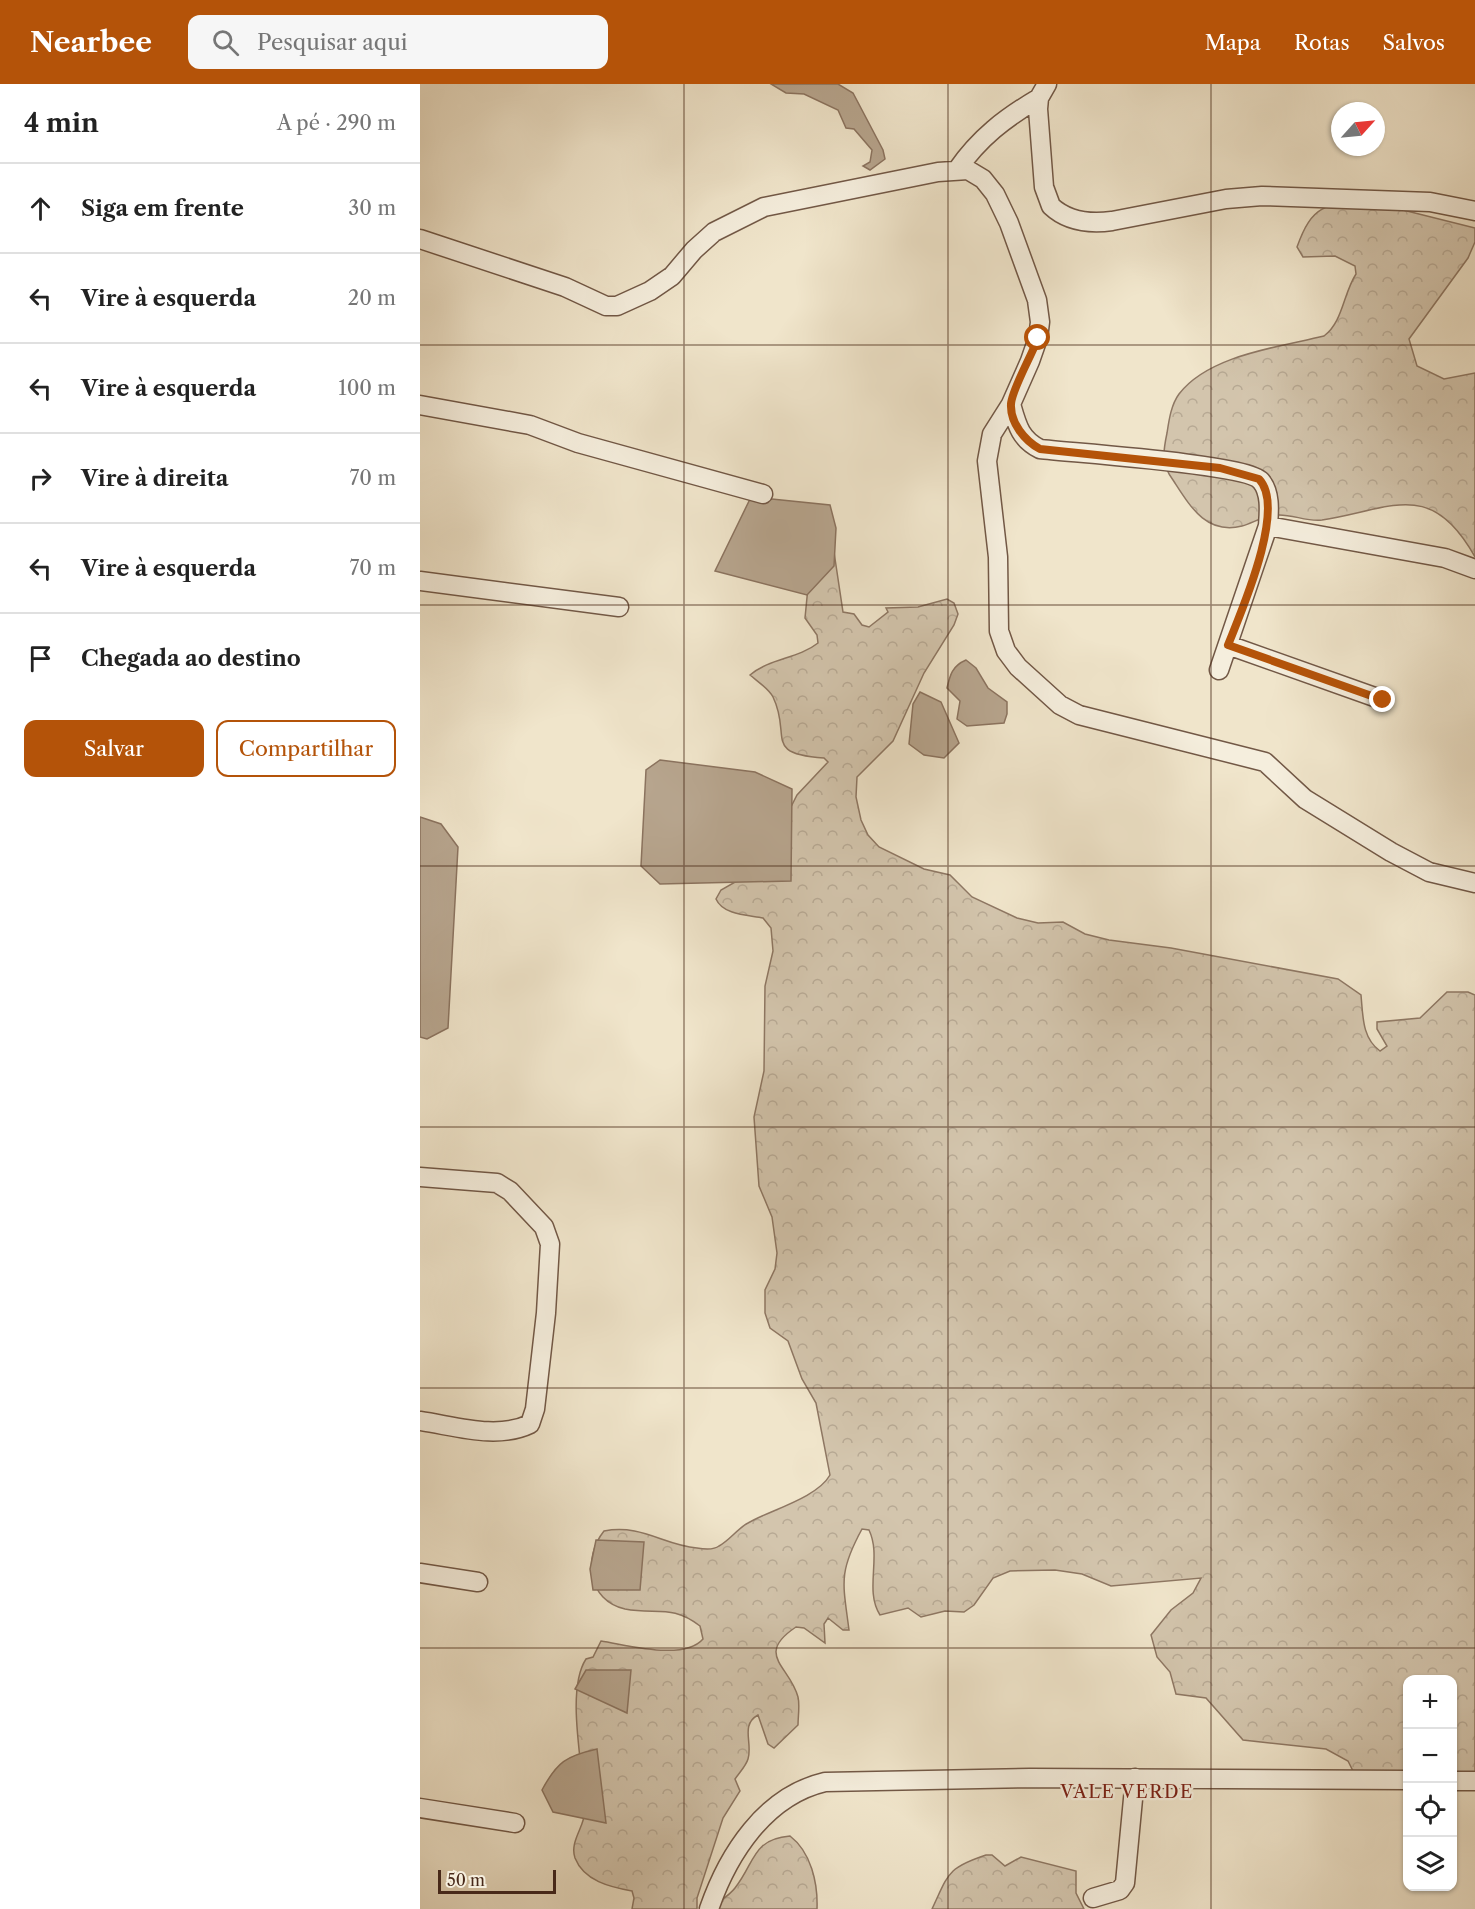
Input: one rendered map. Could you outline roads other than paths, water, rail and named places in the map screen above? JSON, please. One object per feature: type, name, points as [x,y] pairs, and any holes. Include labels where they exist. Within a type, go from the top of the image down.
[{"type":"street","points":[[957,170],[973,147],[1043,91]]},
{"type":"street","points":[[1043,91],[1041,150],[1048,200],[1057,212],[1073,220],[1105,222],[1226,200],[1262,196],[1430,202],[1475,211]]},
{"type":"street","points":[[420,239],[565,287],[606,306],[617,306],[631,301],[672,276],[694,250],[714,232],[764,207],[957,170],[968,170],[983,179],[995,194],[1018,245],[1037,300],[1040,322],[1038,338],[1011,404],[992,434],[987,461],[998,556],[999,631],[1006,651],[1018,667],[1060,705],[1079,715],[1265,762],[1305,799],[1391,852],[1429,872],[1475,883]]},
{"type":"street","points":[[1011,404],[1020,434],[1040,449],[1220,468],[1255,477],[1263,483],[1267,494],[1268,526],[1219,670]]},
{"type":"street","points":[[420,405],[531,425],[578,443],[763,494]]},
{"type":"street","points":[[1268,526],[1445,558],[1475,569]]},
{"type":"street","points":[[420,581],[619,607]]},
{"type":"street","points":[[1228,645],[1383,700]]},
{"type":"street","points":[[420,1177],[497,1183],[510,1191],[544,1227],[550,1244],[546,1313],[535,1409],[530,1424],[515,1432],[494,1432],[420,1421]]},
{"type":"street","points":[[420,1573],[478,1582]]},
{"type":"street","points":[[710,1909],[741,1844],[756,1823],[796,1791],[825,1782],[1030,1778],[1403,1780]]},
{"type":"street","points":[[1093,1898],[1120,1890],[1125,1883],[1135,1778]]},
{"type":"street","points":[[1457,1781],[1475,1781]]},
{"type":"street","points":[[420,1809],[515,1823]]},
{"type":"district","name":"VALE VERDE","points":[[1127,1792]]}]
